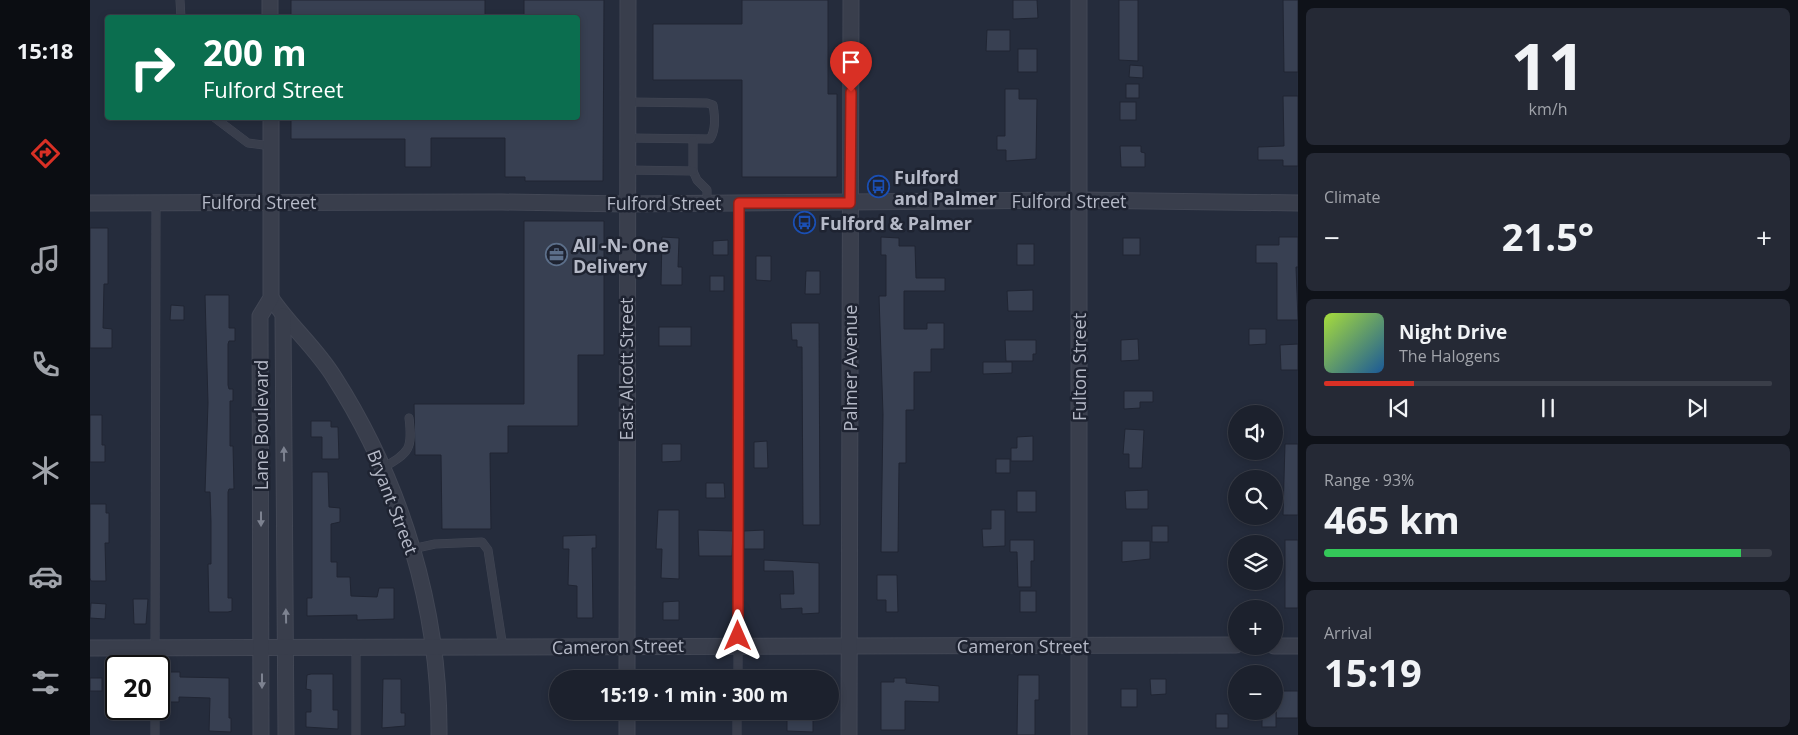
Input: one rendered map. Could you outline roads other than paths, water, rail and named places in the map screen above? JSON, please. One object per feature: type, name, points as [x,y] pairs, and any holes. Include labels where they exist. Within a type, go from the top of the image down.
[{"type":"street","points":[[270,0],[270,15]]},
{"type":"street","name":"East Alcott Street","points":[[626,670],[628,0]]},
{"type":"street","name":"Palmer Avenue","points":[[849,735],[851,0]]},
{"type":"street","name":"Fulton Street","points":[[1079,0],[1079,735]]},
{"type":"street","name":"Lane Boulevard","points":[[261,735],[260,316],[271,298],[271,120]]},
{"type":"street","name":"Fulford Street","points":[[90,203],[626,204],[1078,200],[1298,202]]},
{"type":"street","name":"Bryant Street","points":[[271,298],[283,316],[327,367],[360,420],[383,468],[412,549],[426,603],[438,679],[440,735]]},
{"type":"street","name":"Lane Boulevard","points":[[283,316],[286,735]]},
{"type":"street","name":"Cameron Street","points":[[90,648],[503,648],[738,645],[849,647],[1228,646]]},
{"type":"street","points":[[1283,646],[1298,646]]},
{"type":"street","points":[[627,720],[627,735]]},
{"type":"lane","points":[[180,0],[181,15]]},
{"type":"lane","points":[[628,102],[707,103],[713,106],[713,134],[710,139],[628,138]]},
{"type":"lane","points":[[218,120],[248,143],[271,146]]},
{"type":"lane","points":[[694,140],[693,171],[697,180],[707,190],[708,203]]},
{"type":"lane","points":[[627,170],[693,171]]},
{"type":"lane","points":[[155,655],[156,203]]},
{"type":"lane","points":[[738,670],[739,203]]},
{"type":"lane","points":[[383,468],[404,455],[410,447],[409,418]]},
{"type":"lane","points":[[412,549],[435,544],[482,542],[488,550],[503,648]]},
{"type":"lane","points":[[356,647],[356,735]]},
{"type":"lane","points":[[155,720],[155,735]]},
{"type":"lane","points":[[737,735],[738,720]]},
{"type":"place","name":"Fulford and Palmer","points":[[878,187]]},
{"type":"place","name":"Fulford & Palmer","points":[[804,223]]},
{"type":"place","name":"All -N- One Delivery","points":[[557,255]]}]
